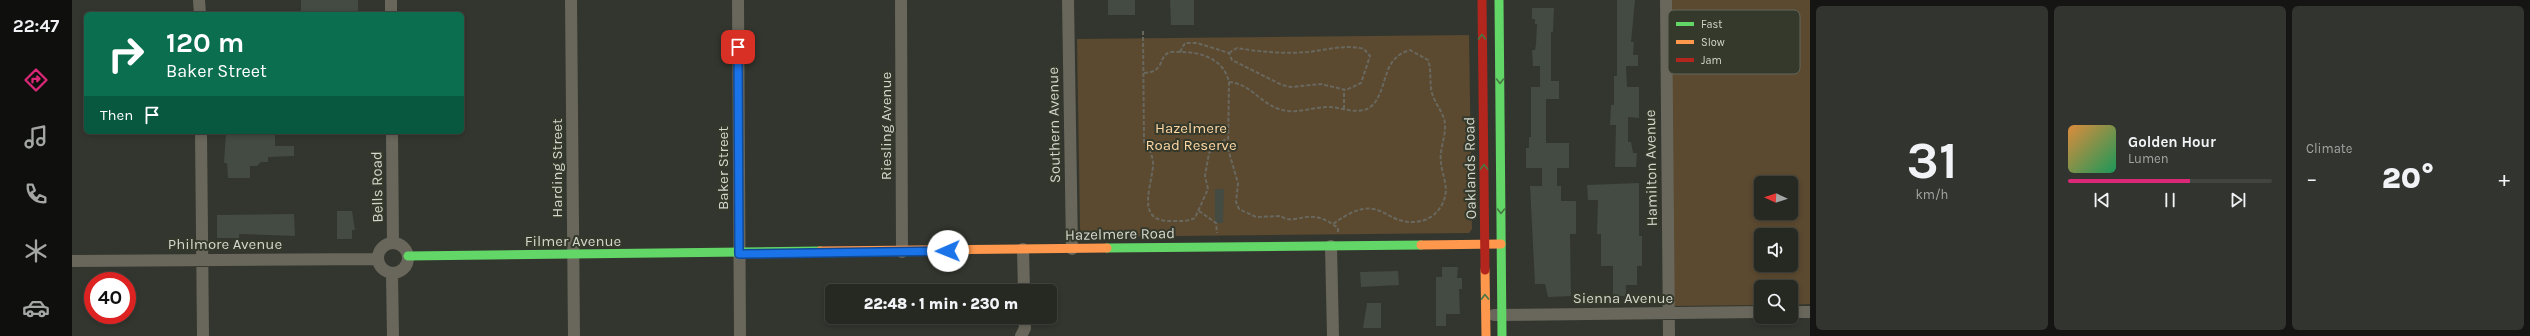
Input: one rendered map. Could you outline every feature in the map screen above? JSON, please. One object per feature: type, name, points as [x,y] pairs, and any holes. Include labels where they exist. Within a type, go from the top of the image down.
[{"type":"street","points":[[199,0],[200,12]]},
{"type":"street","points":[[391,0],[391,12]]},
{"type":"street","name":"Harding Street","points":[[571,0],[574,336]]},
{"type":"street","name":"Baker Street","points":[[738,0],[740,336]]},
{"type":"street","name":"Riesling Avenue","points":[[901,0],[902,252]]},
{"type":"street","name":"Southern Avenue","points":[[1068,0],[1072,248]]},
{"type":"street","name":"Oaklands Road","points":[[1482,0],[1486,336]]},
{"type":"street","name":"Oaklands Road","points":[[1499,0],[1502,336]]},
{"type":"street","name":"Hamilton Avenue","points":[[1666,0],[1669,336]]},
{"type":"street","points":[[201,134],[203,336]]},
{"type":"street","name":"Bells Road","points":[[392,134],[393,242]]},
{"type":"street","points":[[393,242],[401,245],[408,256],[402,270],[392,273],[381,267],[378,259],[380,249],[388,243],[393,242]]},
{"type":"street","name":"Hazelmere Road","points":[[739,254],[1072,248],[1501,244]]},
{"type":"street","points":[[1333,336],[1335,246]]},
{"type":"street","points":[[1024,249],[1024,284]]},
{"type":"street","name":"Filmer Avenue","points":[[408,256],[739,254]]},
{"type":"street","name":"Philmore Avenue","points":[[72,262],[378,259]]},
{"type":"street","points":[[392,273],[393,336]]},
{"type":"street","name":"Sienna Avenue","points":[[1486,315],[1754,312]]},
{"type":"street","points":[[1798,312],[1810,312]]},
{"type":"street","points":[[1021,336],[1025,328],[1025,324]]},
{"type":"path","points":[[1144,31],[1144,142],[1150,148],[1153,161],[1147,196],[1148,207],[1154,217],[1164,221],[1190,220],[1195,218],[1208,189],[1205,176],[1209,153],[1227,138]]},
{"type":"path","points":[[1180,52],[1185,43],[1197,43],[1229,53],[1237,48],[1259,52],[1293,53],[1350,47],[1364,49],[1368,53],[1369,62],[1361,83],[1344,90],[1321,84],[1298,88],[1282,85],[1232,60],[1229,53]]},
{"type":"path","points":[[1229,82],[1239,83],[1249,88],[1278,109],[1292,112],[1329,107],[1357,111],[1371,107],[1377,100],[1385,73],[1400,53],[1410,50],[1428,60],[1431,70],[1432,94],[1445,125],[1440,154],[1446,196],[1434,215],[1422,221],[1407,221],[1365,207],[1355,210],[1333,224]]},
{"type":"path","points":[[1144,73],[1150,73],[1158,68],[1168,53],[1180,52],[1194,52],[1207,55],[1226,71],[1229,82],[1228,149],[1238,183],[1236,202],[1239,209],[1256,216],[1281,216],[1285,219],[1314,217],[1333,224],[1338,228],[1335,246]]},
{"type":"path","points":[[1344,90],[1344,109]]},
{"type":"path","points":[[1199,211],[1216,223],[1217,247]]},
{"type":"green space","points":[[1671,0],[1810,0],[1810,304],[1798,305],[1798,280],[1754,280],[1754,305],[1673,306],[1671,74],[1800,74],[1800,10],[1671,10]]},
{"type":"green space","name":"Hazelmere Road Reserve","points":[[1469,35],[1472,229],[1469,233],[1086,237],[1080,229],[1077,39]]},
{"type":"building","points":[[301,0],[358,0],[358,12],[301,12]]},
{"type":"building","points":[[1108,0],[1135,0],[1135,15],[1108,15]]},
{"type":"building","points":[[1170,0],[1194,0],[1194,25],[1171,25]]},
{"type":"building","points":[[1617,0],[1635,0],[1631,42],[1634,42],[1633,55],[1638,55],[1638,66],[1626,66],[1627,87],[1639,87],[1639,118],[1628,117],[1628,142],[1631,142],[1633,153],[1637,153],[1636,167],[1615,167],[1616,125],[1610,125],[1611,105],[1614,105],[1614,76],[1617,76]]},
{"type":"building","points":[[1532,8],[1554,8],[1553,32],[1551,32],[1551,81],[1559,81],[1559,99],[1546,99],[1546,143],[1569,143],[1569,168],[1557,168],[1557,186],[1561,186],[1561,201],[1576,201],[1576,234],[1570,234],[1571,296],[1548,297],[1545,284],[1535,284],[1530,186],[1542,186],[1542,168],[1526,168],[1526,148],[1529,148],[1529,137],[1531,137],[1531,87],[1540,87],[1540,66],[1533,66],[1532,50],[1535,50],[1537,24],[1535,24],[1535,19],[1532,19]]},
{"type":"building","points":[[226,134],[275,134],[275,146],[294,146],[294,156],[268,157],[268,162],[261,162],[257,166],[250,166],[250,178],[228,178],[227,163],[224,163]]},
{"type":"building","points":[[1639,183],[1639,236],[1642,236],[1642,266],[1637,266],[1637,285],[1626,285],[1626,296],[1613,296],[1613,266],[1601,266],[1601,234],[1597,234],[1598,200],[1588,200],[1587,185]]},
{"type":"building","points":[[1215,189],[1224,189],[1223,223],[1215,223]]},
{"type":"building","points":[[337,211],[352,211],[355,230],[352,230],[352,239],[337,239]]},
{"type":"building","points":[[294,214],[295,236],[239,234],[239,238],[217,238],[217,215]]},
{"type":"building","points":[[1442,267],[1458,267],[1457,278],[1462,278],[1462,289],[1459,289],[1460,314],[1446,314],[1446,326],[1436,326],[1436,277],[1442,277]]},
{"type":"building","points":[[1398,271],[1399,285],[1361,287],[1360,272]]},
{"type":"building","points":[[1367,303],[1381,303],[1381,328],[1363,328]]},
{"type":"traffic: fast","points":[[1499,0],[1502,336]]},
{"type":"traffic: fast","points":[[1107,248],[1421,245]]},
{"type":"traffic: fast","points":[[408,256],[820,251]]},
{"type":"traffic: slow","points":[[1421,245],[1501,244]]},
{"type":"traffic: slow","points":[[820,251],[1107,248]]},
{"type":"traffic: slow","points":[[1485,270],[1486,336]]},
{"type":"traffic: jam","points":[[1482,0],[1485,270]]},
{"type":"route","points":[[738,47],[739,254],[948,251]]}]
